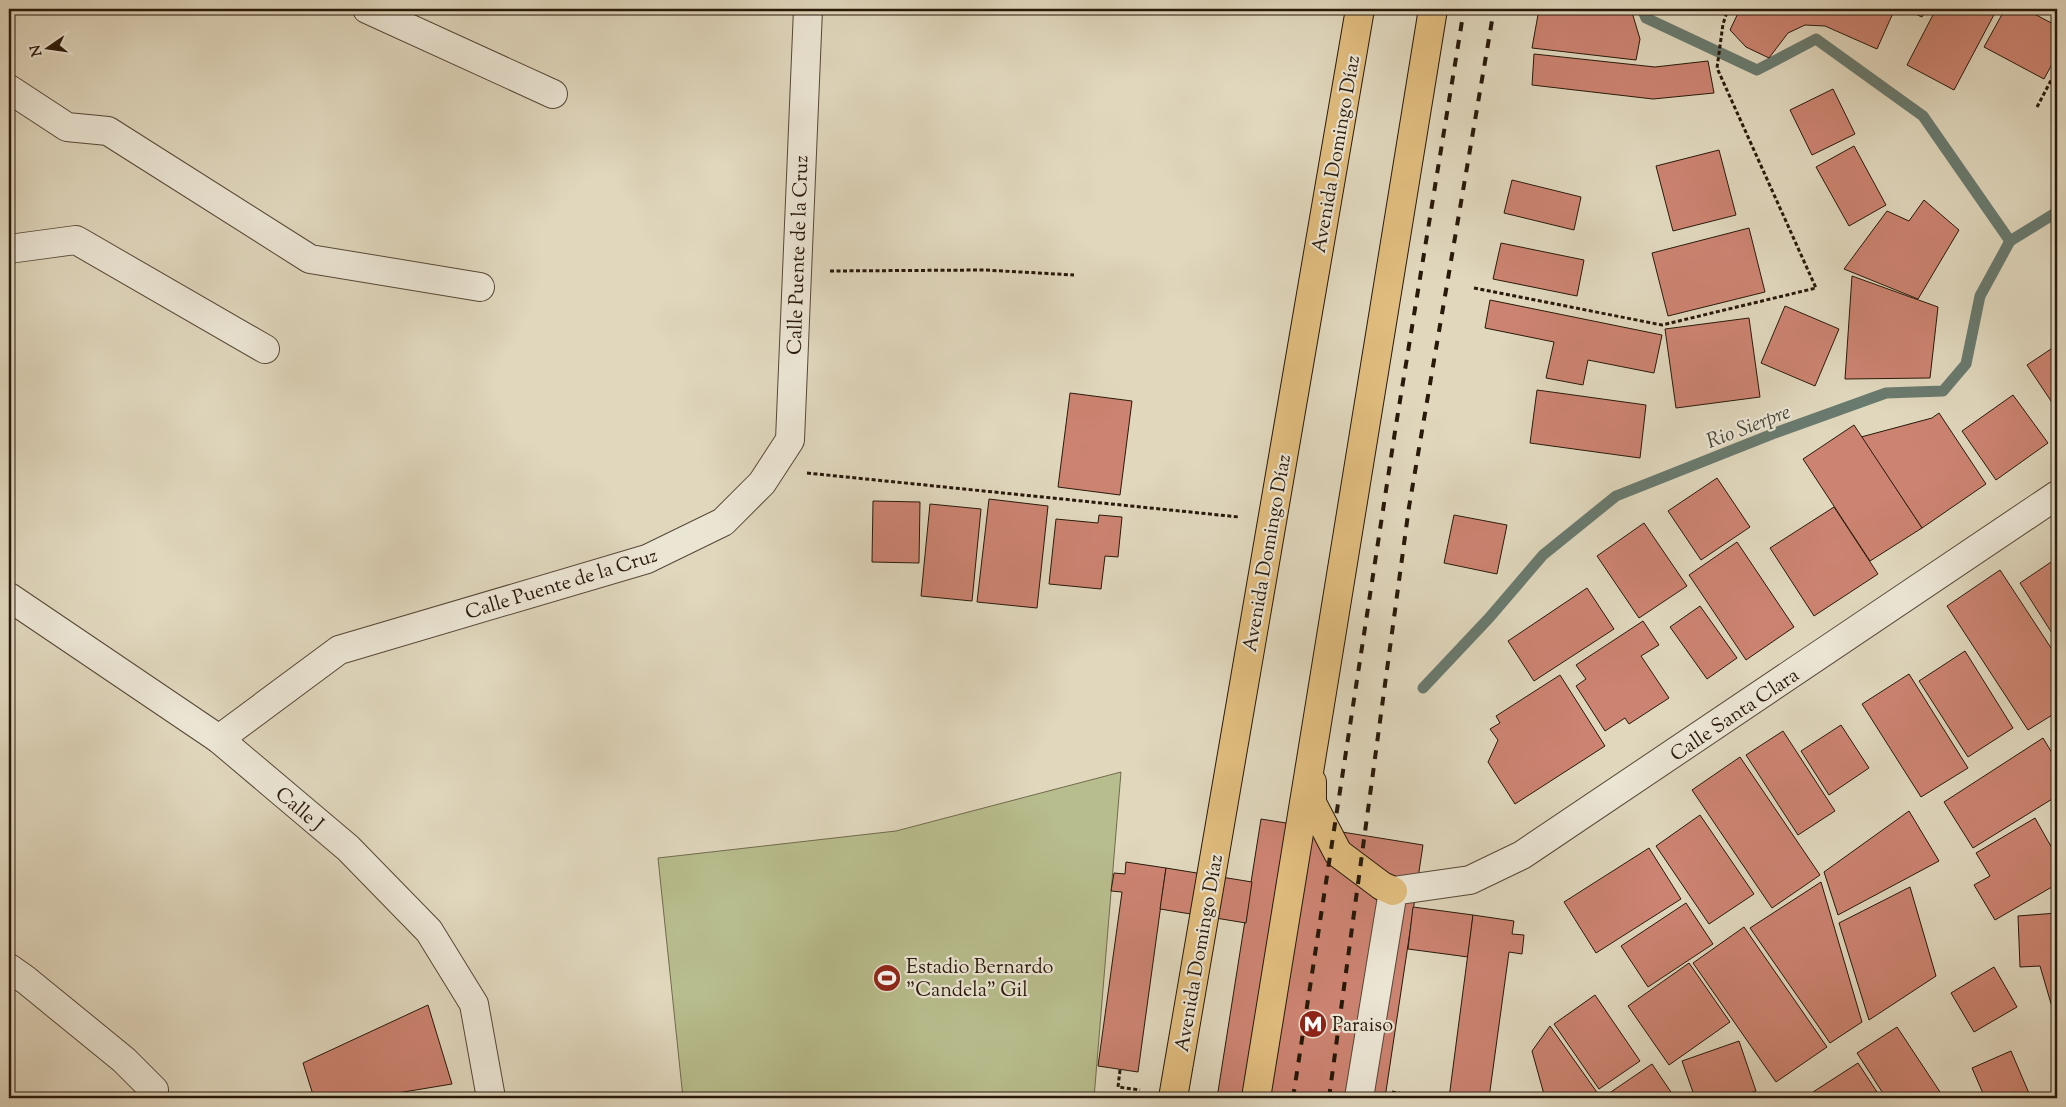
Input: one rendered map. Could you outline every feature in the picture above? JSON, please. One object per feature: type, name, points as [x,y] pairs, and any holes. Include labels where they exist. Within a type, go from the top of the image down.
[{"type":"main road","name":"Avenida Domingo Díaz","points":[[1173,1098],[1360,9]]},
{"type":"main road","points":[[1256,1098],[1433,9]]},
{"type":"main road","points":[[1312,747],[1312,802],[1338,853],[1382,886],[1393,891]]},
{"type":"street","points":[[366,9],[553,94]]},
{"type":"street","name":"Calle Puente de la Cruz","points":[[219,739],[339,650],[647,559],[723,522],[762,483],[790,440],[808,9]]},
{"type":"street","points":[[9,89],[67,127],[108,131],[310,258],[480,287]]},
{"type":"street","points":[[9,249],[76,240],[265,349]]},
{"type":"street","name":"Calle Santa Clara","points":[[1393,891],[1470,880],[1522,855],[2057,495]]},
{"type":"street","name":"Calle J","points":[[9,597],[219,739],[348,848],[429,931],[474,1004],[491,1098]]},
{"type":"street","points":[[1359,1098],[1393,891]]},
{"type":"street","points":[[9,968],[124,1060],[154,1090],[154,1098]]},
{"type":"path","points":[[1474,288],[1662,326],[1816,288],[1717,68],[1723,27],[1728,9]]},
{"type":"path","points":[[2047,9],[2057,13]]},
{"type":"path","points":[[2037,107],[2057,69]]},
{"type":"path","points":[[822,271],[985,270],[1074,275]]},
{"type":"path","points":[[807,473],[1247,518]]},
{"type":"green space","name":"Estadio Bernardo \"Candela\" Gil","points":[[1121,772],[1094,1098],[683,1098],[658,858],[896,831]]},
{"type":"building","points":[[1539,9],[1631,9],[1640,39],[1636,60],[1532,48]]},
{"type":"building","points":[[1740,9],[1884,9],[1893,13],[1877,49],[1825,26],[1805,25],[1788,33],[1769,58],[1746,47],[1730,30]]},
{"type":"building","points":[[1904,9],[1926,9],[1922,17]]},
{"type":"building","points":[[1936,9],[1997,9],[1954,90],[1907,65]]},
{"type":"building","points":[[2005,9],[2025,9],[2057,26],[2057,55],[2044,79],[1984,47]]},
{"type":"building","points":[[1534,54],[1655,67],[1708,61],[1714,93],[1653,99],[1532,85]]},
{"type":"building","points":[[2057,88],[2057,104],[2051,101]]},
{"type":"building","points":[[1833,89],[1855,134],[1812,155],[1790,110]]},
{"type":"building","points":[[1854,146],[1886,205],[1849,226],[1816,167]]},
{"type":"building","points":[[1719,150],[1736,215],[1673,231],[1656,166]]},
{"type":"building","points":[[1512,180],[1581,197],[1574,230],[1504,213]]},
{"type":"building","points":[[1924,200],[1959,230],[1918,299],[1844,269],[1887,211],[1909,221]]},
{"type":"building","points":[[1749,228],[1765,292],[1668,316],[1652,253]]},
{"type":"building","points":[[1501,243],[1584,260],[1577,296],[1493,279]]},
{"type":"building","points":[[1852,276],[1938,307],[1930,378],[1845,379]]},
{"type":"building","points":[[1490,300],[1662,335],[1654,373],[1588,360],[1583,385],[1546,378],[1554,342],[1485,328]]},
{"type":"building","points":[[1785,306],[1839,329],[1815,386],[1761,363]]},
{"type":"building","points":[[1749,318],[1760,397],[1676,408],[1665,329]]},
{"type":"building","points":[[2057,345],[2057,410],[2027,365]]},
{"type":"building","points":[[1537,390],[1646,405],[1640,458],[1530,443]]},
{"type":"building","points":[[1070,393],[1132,401],[1120,495],[1058,487]]},
{"type":"building","points":[[2013,395],[2048,443],[1996,480],[1962,431]]},
{"type":"building","points":[[1939,413],[1986,484],[1922,528],[1861,437],[1932,418]]},
{"type":"building","points":[[1854,425],[1922,528],[1870,561],[1803,459]]},
{"type":"building","points":[[1717,478],[1750,527],[1701,560],[1668,511]]},
{"type":"building","points":[[989,499],[1048,506],[1037,608],[977,602]]},
{"type":"building","points":[[873,501],[920,502],[919,563],[872,562]]},
{"type":"building","points":[[930,504],[981,509],[972,601],[921,596]]},
{"type":"building","points":[[1834,507],[1878,574],[1814,616],[1770,548]]},
{"type":"building","points":[[1099,515],[1122,517],[1118,557],[1105,556],[1101,589],[1049,584],[1056,519],[1098,523]]},
{"type":"building","points":[[1454,515],[1507,525],[1497,574],[1444,563]]},
{"type":"building","points":[[1644,523],[1687,586],[1639,618],[1597,556]]},
{"type":"building","points":[[1737,542],[1794,627],[1746,660],[1689,575]]},
{"type":"building","points":[[2057,558],[2057,641],[2020,583]]},
{"type":"building","points":[[2000,570],[2057,657],[2057,712],[2028,730],[1947,606]]},
{"type":"building","points":[[1587,588],[1614,629],[1534,681],[1508,641]]},
{"type":"building","points":[[1700,606],[1737,658],[1707,679],[1670,627]]},
{"type":"building","points":[[1643,621],[1659,645],[1641,656],[1669,698],[1629,724],[1625,718],[1605,731],[1576,686],[1586,679],[1576,665]]},
{"type":"building","points":[[1965,651],[2013,728],[1968,757],[1919,681]]},
{"type":"building","points":[[1909,674],[1968,768],[1921,797],[1862,704]]},
{"type":"building","points":[[1560,675],[1605,746],[1515,804],[1488,762],[1498,740],[1490,729],[1500,723],[1496,716]]},
{"type":"building","points":[[1841,725],[1869,768],[1829,795],[1801,751]]},
{"type":"building","points":[[1783,731],[1835,811],[1798,835],[1746,755]]},
{"type":"building","points":[[2043,738],[2057,761],[2057,796],[1973,848],[1944,802]]},
{"type":"building","points":[[1740,757],[1820,875],[1772,908],[1692,790]]},
{"type":"building","points":[[1909,811],[1939,861],[1838,915],[1824,872]]},
{"type":"building","points":[[1700,815],[1754,894],[1709,924],[1656,846]]},
{"type":"building","points":[[2035,818],[2057,857],[2057,884],[1995,920],[1974,885],[1990,876],[1976,853]]},
{"type":"building","name":"Paraiso","points":[[1261,819],[1423,845],[1385,1098],[1217,1098]]},
{"type":"building","points":[[1649,848],[1681,899],[1596,953],[1564,902]]},
{"type":"building","points":[[1126,862],[1166,868],[1138,1072],[1098,1066],[1122,892],[1111,891],[1114,873],[1125,874]]},
{"type":"building","points":[[1166,868],[1252,882],[1246,923],[1160,909]]},
{"type":"building","points":[[1821,882],[1862,1022],[1830,1043],[1750,928]]},
{"type":"building","points":[[1910,887],[1936,976],[1869,1020],[1839,923]]},
{"type":"building","points":[[1686,903],[1713,944],[1648,987],[1621,946]]},
{"type":"building","points":[[1413,907],[1473,915],[1468,957],[1408,949]]},
{"type":"building","points":[[2057,913],[2057,1005],[2052,1007],[2040,966],[2020,967],[2018,916]]},
{"type":"building","points":[[1473,915],[1514,921],[1512,934],[1524,935],[1522,954],[1509,952],[1489,1098],[1449,1098]]},
{"type":"building","points":[[1744,927],[1827,1047],[1776,1082],[1693,963]]},
{"type":"building","points":[[1689,963],[1730,1022],[1669,1065],[1628,1006]]},
{"type":"building","points":[[1994,967],[2017,1007],[1974,1032],[1951,993]]},
{"type":"building","points":[[1595,995],[1640,1061],[1599,1089],[1554,1024]]},
{"type":"building","points":[[428,1005],[452,1084],[367,1098],[314,1098],[303,1063]]},
{"type":"building","points":[[1550,1026],[1601,1098],[1545,1098],[1532,1051]]},
{"type":"building","points":[[1897,1027],[1944,1098],[1886,1098],[1857,1053]]},
{"type":"building","points":[[1739,1041],[1756,1091],[1735,1098],[1695,1098],[1682,1061]]},
{"type":"building","points":[[2011,1051],[2031,1098],[1985,1098],[1972,1068]]},
{"type":"building","points":[[1858,1063],[1881,1098],[1817,1098],[1813,1092]]},
{"type":"building","points":[[1652,1064],[1675,1098],[1606,1098],[1605,1096]]},
{"type":"waterway","points":[[1642,9],[1646,18],[1757,70],[1816,39],[1923,116],[2010,241]]},
{"type":"waterway","name":"Rio Sierpre","points":[[1423,688],[1489,618],[1543,555],[1616,496],[1775,433],[1886,393],[1943,391],[1966,364],[1980,296],[2010,241],[2057,212]]},
{"type":"railway","points":[[1293,1098],[1396,425],[1464,9]]},
{"type":"railway","points":[[1329,1098],[1409,507],[1494,9]]},
{"type":"place","name":"Estadio Bernardo \"Candela\" Gil","points":[[887,978]]},
{"type":"place","name":"Paraiso","points":[[1313,1024]]}]
